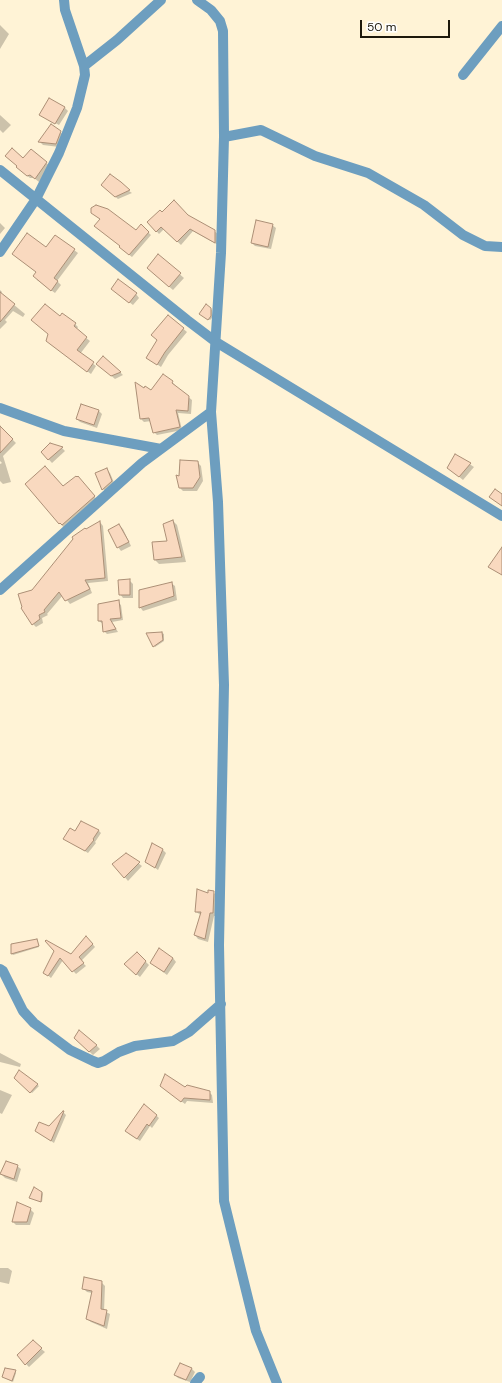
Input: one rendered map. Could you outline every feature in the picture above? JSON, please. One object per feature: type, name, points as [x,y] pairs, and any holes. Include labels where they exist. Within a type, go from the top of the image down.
[{"type":"street","points":[[0,252],[36,199],[59,153],[77,108],[85,75],[84,66],[65,10],[64,0]]},
{"type":"street","points":[[84,66],[117,40],[161,0]]},
{"type":"street","points":[[197,0],[211,10],[220,21],[223,31],[224,137],[221,254],[211,412],[218,502],[224,685],[219,945],[224,1201],[256,1332],[277,1383]]},
{"type":"street","points":[[463,75],[502,26]]},
{"type":"street","points":[[224,137],[261,130],[315,156],[368,173],[424,205],[463,235],[485,246],[502,248]]},
{"type":"street","points":[[0,170],[216,342],[502,516]]},
{"type":"street","points":[[0,408],[64,431],[161,449]]},
{"type":"street","points":[[0,590],[142,463],[211,412]]},
{"type":"street","points":[[0,969],[3,971],[23,1011],[34,1023],[70,1050],[98,1063],[119,1052],[135,1046],[173,1041],[189,1032],[221,1004]]},
{"type":"building","points":[[49,98],[65,107],[55,124],[39,115]]},
{"type":"building","points":[[51,124],[61,131],[56,144],[38,142]]},
{"type":"building","points":[[12,148],[23,158],[31,149],[47,162],[35,179],[30,175],[27,176],[5,156]]},
{"type":"building","points":[[110,174],[130,190],[115,197],[101,185]]},
{"type":"building","points":[[174,200],[188,215],[215,230],[215,243],[190,229],[177,242],[161,227],[156,232],[147,222],[160,210],[162,212]]},
{"type":"building","points":[[96,205],[108,209],[136,230],[141,224],[149,232],[129,255],[94,226],[100,219],[91,213],[91,208]]},
{"type":"building","points":[[256,220],[273,224],[268,247],[251,243]]},
{"type":"building","points":[[27,233],[46,247],[55,235],[75,249],[54,278],[58,281],[51,291],[33,276],[36,272],[12,254]]},
{"type":"building","points":[[158,254],[181,273],[169,287],[147,268]]},
{"type":"building","points":[[118,279],[137,293],[129,303],[111,289]]},
{"type":"building","points":[[0,292],[15,304],[0,322]]},
{"type":"building","points":[[45,304],[60,316],[62,313],[76,323],[74,326],[87,337],[77,350],[94,362],[87,372],[46,341],[48,334],[31,320]]},
{"type":"building","points":[[206,304],[211,308],[211,316],[208,320],[199,314]]},
{"type":"building","points":[[168,315],[184,328],[165,352],[157,365],[146,358],[157,340],[151,335]]},
{"type":"building","points":[[103,356],[121,372],[111,376],[96,364]]},
{"type":"building","points":[[163,374],[189,396],[188,411],[176,410],[180,427],[153,433],[149,418],[140,419],[135,382],[144,388],[145,386],[151,390]]},
{"type":"building","points":[[81,404],[99,410],[94,425],[76,419]]},
{"type":"building","points":[[0,426],[13,439],[0,453]]},
{"type":"building","points":[[50,443],[63,447],[48,460],[41,452]]},
{"type":"building","points":[[455,454],[471,463],[459,477],[447,468]]},
{"type":"building","points":[[180,460],[198,461],[200,477],[193,488],[179,488],[176,475],[179,476]]},
{"type":"building","points":[[45,466],[63,486],[78,476],[95,496],[62,525],[60,523],[59,524],[25,484]]},
{"type":"building","points":[[107,468],[112,481],[102,490],[95,473]]},
{"type":"building","points":[[495,489],[502,494],[502,506],[489,497]]},
{"type":"building","points":[[173,520],[182,557],[154,560],[152,542],[167,541],[163,524]]},
{"type":"building","points":[[100,521],[105,578],[85,580],[90,589],[65,601],[59,592],[44,610],[45,612],[39,615],[40,619],[32,625],[21,608],[18,594],[32,590],[73,539],[72,537],[85,528],[86,529]]},
{"type":"building","points":[[119,524],[129,542],[117,548],[108,530]]},
{"type":"building","points":[[502,547],[502,575],[488,567]]},
{"type":"building","points":[[130,579],[130,595],[119,595],[118,580]]},
{"type":"building","points":[[172,582],[174,596],[139,608],[139,590]]},
{"type":"building","points":[[119,600],[121,618],[110,619],[116,629],[103,632],[102,621],[98,621],[98,604]]},
{"type":"building","points":[[162,632],[163,640],[153,647],[146,633]]},
{"type":"building","points":[[81,821],[99,830],[93,839],[94,840],[85,851],[63,839],[70,828],[75,831]]},
{"type":"building","points":[[152,843],[163,849],[155,868],[145,862]]},
{"type":"building","points":[[126,853],[140,862],[124,878],[112,864]]},
{"type":"building","points":[[197,889],[208,893],[208,890],[214,891],[213,913],[210,913],[205,939],[194,935],[201,912],[195,912]]},
{"type":"building","points":[[86,936],[93,944],[79,957],[84,963],[72,972],[60,958],[48,976],[43,973],[54,951],[45,941],[46,940],[71,954]]},
{"type":"building","points":[[37,939],[39,946],[11,954],[11,944]]},
{"type":"building","points":[[159,948],[173,958],[164,972],[150,963]]},
{"type":"building","points":[[137,952],[146,961],[136,975],[124,964]]},
{"type":"building","points":[[79,1030],[97,1045],[89,1052],[74,1038]]},
{"type":"building","points":[[19,1070],[38,1084],[30,1093],[14,1078]]},
{"type":"building","points":[[165,1074],[185,1087],[187,1085],[210,1091],[210,1100],[184,1098],[181,1102],[160,1086]]},
{"type":"building","points":[[144,1104],[157,1115],[149,1126],[147,1124],[137,1139],[125,1131]]},
{"type":"building","points":[[63,1111],[51,1141],[35,1131],[39,1122],[49,1126]]},
{"type":"building","points":[[6,1161],[18,1165],[14,1179],[0,1174]]},
{"type":"building","points":[[34,1187],[42,1192],[41,1202],[29,1198]]},
{"type":"building","points":[[17,1202],[31,1208],[27,1222],[12,1222]]},
{"type":"building","points":[[84,1277],[102,1281],[101,1309],[107,1310],[104,1326],[86,1319],[92,1291],[82,1289]]},
{"type":"building","points":[[33,1340],[42,1348],[25,1365],[17,1355]]},
{"type":"building","points":[[180,1363],[192,1368],[186,1380],[174,1375]]},
{"type":"building","points":[[5,1368],[16,1370],[12,1381],[2,1377]]}]
